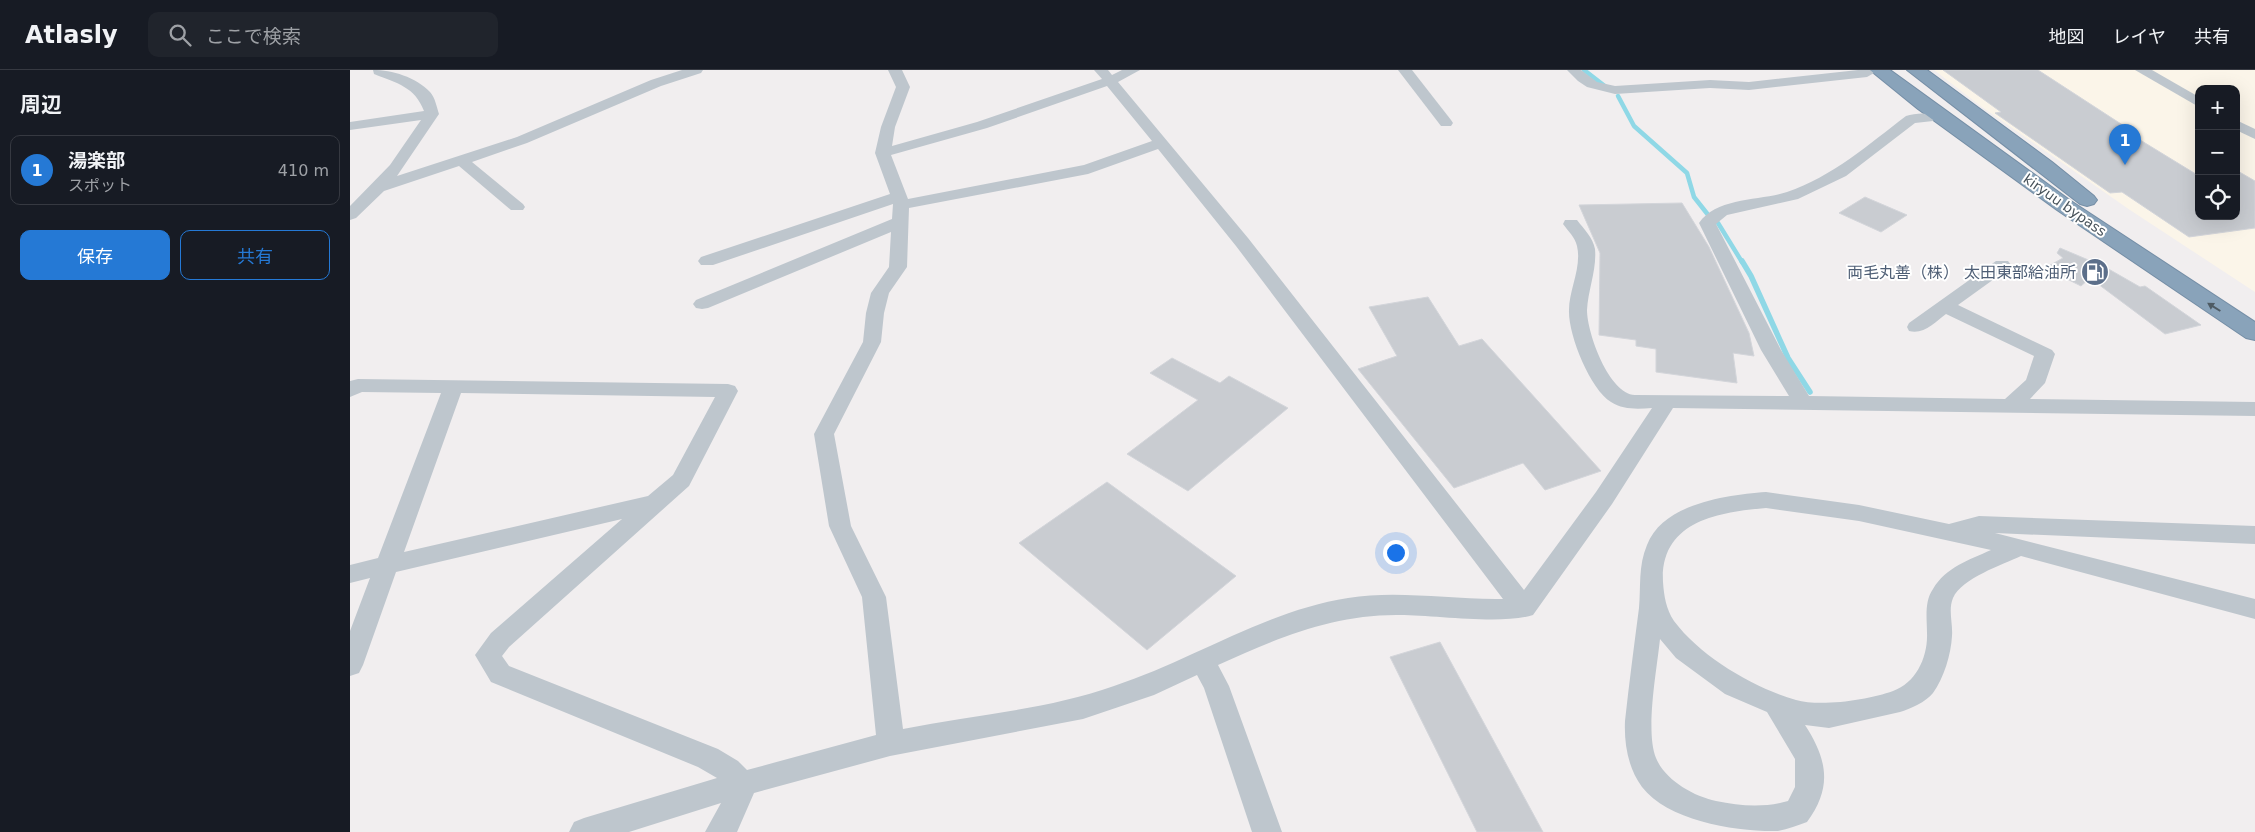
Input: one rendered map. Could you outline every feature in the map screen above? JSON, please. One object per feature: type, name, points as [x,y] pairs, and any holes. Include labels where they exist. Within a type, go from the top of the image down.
[{"type":"highway","name":"kiryuu bypass","points":[[1899,70],[1939,100],[2104,214],[2255,312]]},
{"type":"highway","points":[[1916,70],[2045,166],[2104,214]]},
{"type":"highway","points":[[1870,71],[1928,118],[1990,162],[2056,198]]},
{"type":"highway","name":"kiryuu bypass","points":[[1870,71],[1935,113],[2183,287],[2255,333]]},
{"type":"street","points":[[351,212],[380,187],[416,142],[432,114],[425,95],[406,82],[379,71],[382,70]]},
{"type":"street","points":[[380,187],[522,140],[656,83],[696,70]]},
{"type":"street","points":[[891,744],[874,597],[840,526],[824,434],[872,342],[875,313],[880,293],[898,267],[901,208],[883,153],[888,127],[904,87],[895,70]]},
{"type":"street","points":[[883,153],[982,125],[1105,76],[1133,70]]},
{"type":"street","points":[[1405,70],[1446,123]]},
{"type":"street","points":[[1574,70],[1582,80],[1602,89],[1615,90],[1710,84],[1750,86],[1870,71]]},
{"type":"street","points":[[2142,70],[2195,101]]},
{"type":"street","points":[[1105,76],[1242,242],[1524,608]]},
{"type":"street","points":[[350,126],[432,114]]},
{"type":"street","points":[[1803,403],[1771,350],[1707,223],[1722,211],[1792,196],[1841,173],[1911,120],[1928,118]]},
{"type":"street","points":[[2240,126],[2255,135]]},
{"type":"street","points":[[707,261],[901,208],[1088,169],[1161,143]]},
{"type":"street","points":[[462,161],[516,207]]},
{"type":"street","points":[[702,304],[901,208]]},
{"type":"street","points":[[1571,224],[1581,236],[1586,246],[1578,312],[1580,328],[1600,376],[1608,390],[1623,401],[2255,409]]},
{"type":"street","points":[[1916,327],[2002,265]]},
{"type":"street","points":[[1945,306],[2045,354],[2035,383],[2010,406]]},
{"type":"street","points":[[350,390],[358,385],[728,391],[680,480],[500,640],[488,655],[500,674],[708,758],[728,770],[742,785]]},
{"type":"street","points":[[350,665],[454,386]]},
{"type":"street","points":[[1524,608],[1604,498],[1667,401]]},
{"type":"street","points":[[1776,704],[1808,757],[1812,781],[1805,803],[1790,820],[1767,830],[1739,831],[1708,823],[1679,808],[1656,785],[1642,760],[1637,736],[1652,600],[1651,575],[1658,545],[1673,526],[1698,512],[1731,503],[1766,500],[1859,512],[2019,547],[2202,594],[2255,610]]},
{"type":"street","points":[[350,574],[657,502]]},
{"type":"street","points":[[1948,532],[1979,524],[2255,535]]},
{"type":"street","points":[[1652,600],[1664,626],[1685,651],[1734,686],[1795,712],[1829,716],[1900,701],[1922,686],[1936,662],[1940,635],[1938,616],[1942,594],[1959,576],[2019,547]]},
{"type":"street","points":[[584,832],[742,785],[891,744],[1084,707],[1150,685],[1274,627],[1326,612],[1358,607],[1388,606],[1524,608]]},
{"type":"street","points":[[1202,661],[1216,686],[1267,832]]},
{"type":"street","points":[[720,832],[728,820],[742,785]]},
{"type":"shaded area","points":[[1934,70],[2255,70],[2255,292],[2130,210],[1982,107]]},
{"type":"building","points":[[1943,70],[2038,70],[2138,135],[2132,135],[2195,174],[2195,220],[2240,220],[2240,172],[2255,181],[2255,228],[2189,237],[2122,192],[2110,193],[1995,113],[2001,112]]},
{"type":"building","points":[[1865,197],[1907,215],[1881,232],[1839,213]]},
{"type":"building","points":[[1682,203],[1709,247],[1749,333],[1754,356],[1733,353],[1737,383],[1656,372],[1656,349],[1636,346],[1636,340],[1599,335],[1600,253],[1579,205]]},
{"type":"building","points":[[2060,248],[2105,267],[2140,287],[2145,286],[2201,325],[2165,334],[2090,278],[2081,286],[2045,268],[2063,258],[2057,253]]},
{"type":"building","points":[[1428,297],[1459,346],[1482,339],[1601,471],[1545,490],[1523,463],[1454,488],[1358,369],[1397,356],[1369,307]]},
{"type":"building","points":[[1172,358],[1220,383],[1229,376],[1288,408],[1188,491],[1127,454],[1198,400],[1150,373]]},
{"type":"building","points":[[1107,482],[1236,576],[1147,650],[1019,543]]},
{"type":"building","points":[[1440,642],[1543,832],[1477,832],[1390,657]]},
{"type":"waterway","points":[[1584,70],[1606,87]]},
{"type":"waterway","points":[[1618,96],[1634,126],[1687,173],[1694,197],[1709,216]]},
{"type":"waterway","points":[[1718,223],[1742,262]]},
{"type":"waterway","points":[[1742,261],[1751,276],[1788,358],[1810,392]]},
{"type":"place","name":"湯楽部","points":[[2125,165]]},
{"type":"place","name":"両毛丸善（株） 太田東部給油所","points":[[2095,272]]}]
